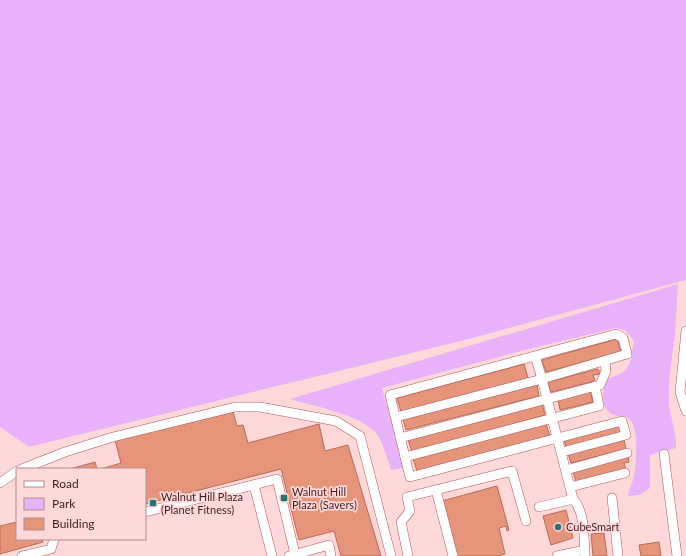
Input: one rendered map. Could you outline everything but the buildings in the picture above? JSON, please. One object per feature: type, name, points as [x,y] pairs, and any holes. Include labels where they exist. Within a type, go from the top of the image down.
[{"type":"lane","points":[[686,331],[680,392],[686,411]]},
{"type":"lane","points":[[396,417],[542,379],[627,354],[623,338],[616,334],[390,395],[410,477],[622,421],[626,434],[562,452]]},
{"type":"lane","points":[[535,356],[548,398],[573,499],[577,503],[582,521],[585,553],[557,556]]},
{"type":"lane","points":[[400,438],[600,385],[606,371],[605,361]]},
{"type":"lane","points":[[405,457],[552,417],[599,406],[595,386]]},
{"type":"lane","points":[[25,468],[65,452],[113,437],[235,407],[260,407],[336,421],[360,436],[391,556]]},
{"type":"lane","points":[[566,470],[627,453]]},
{"type":"lane","points":[[664,454],[677,556]]},
{"type":"lane","points":[[408,556],[401,522],[410,511],[407,497],[512,471],[526,522]]},
{"type":"lane","points":[[0,483],[16,472]]},
{"type":"lane","points":[[570,487],[625,473]]},
{"type":"lane","points":[[146,512],[277,479],[292,555],[329,545],[331,556]]},
{"type":"lane","points":[[254,485],[272,556]]},
{"type":"lane","points":[[436,490],[453,556]]},
{"type":"lane","points":[[612,498],[618,556]]},
{"type":"lane","points":[[539,506],[573,499]]},
{"type":"lane","points":[[22,556],[51,549],[54,540]]},
{"type":"green space","points":[[0,0],[686,0],[686,280],[461,341],[29,447],[0,427]]},
{"type":"green space","points":[[678,284],[675,333],[669,381],[669,406],[676,438],[676,448],[650,455],[650,488],[639,495],[628,496],[636,463],[636,440],[634,426],[628,418],[614,415],[609,412],[604,404],[603,398],[604,388],[609,378],[622,373],[629,365],[634,341],[625,330],[616,328],[533,348],[382,388],[404,468],[391,470],[380,440],[376,433],[369,427],[348,416],[290,399]]},
{"type":"place","name":"Walnut Hill Plaza (Savers)","points":[[284,498]]},
{"type":"place","name":"Walnut Hill Plaza (Planet Fitness)","points":[[153,503]]},
{"type":"place","name":"CubeSmart","points":[[558,527]]}]
